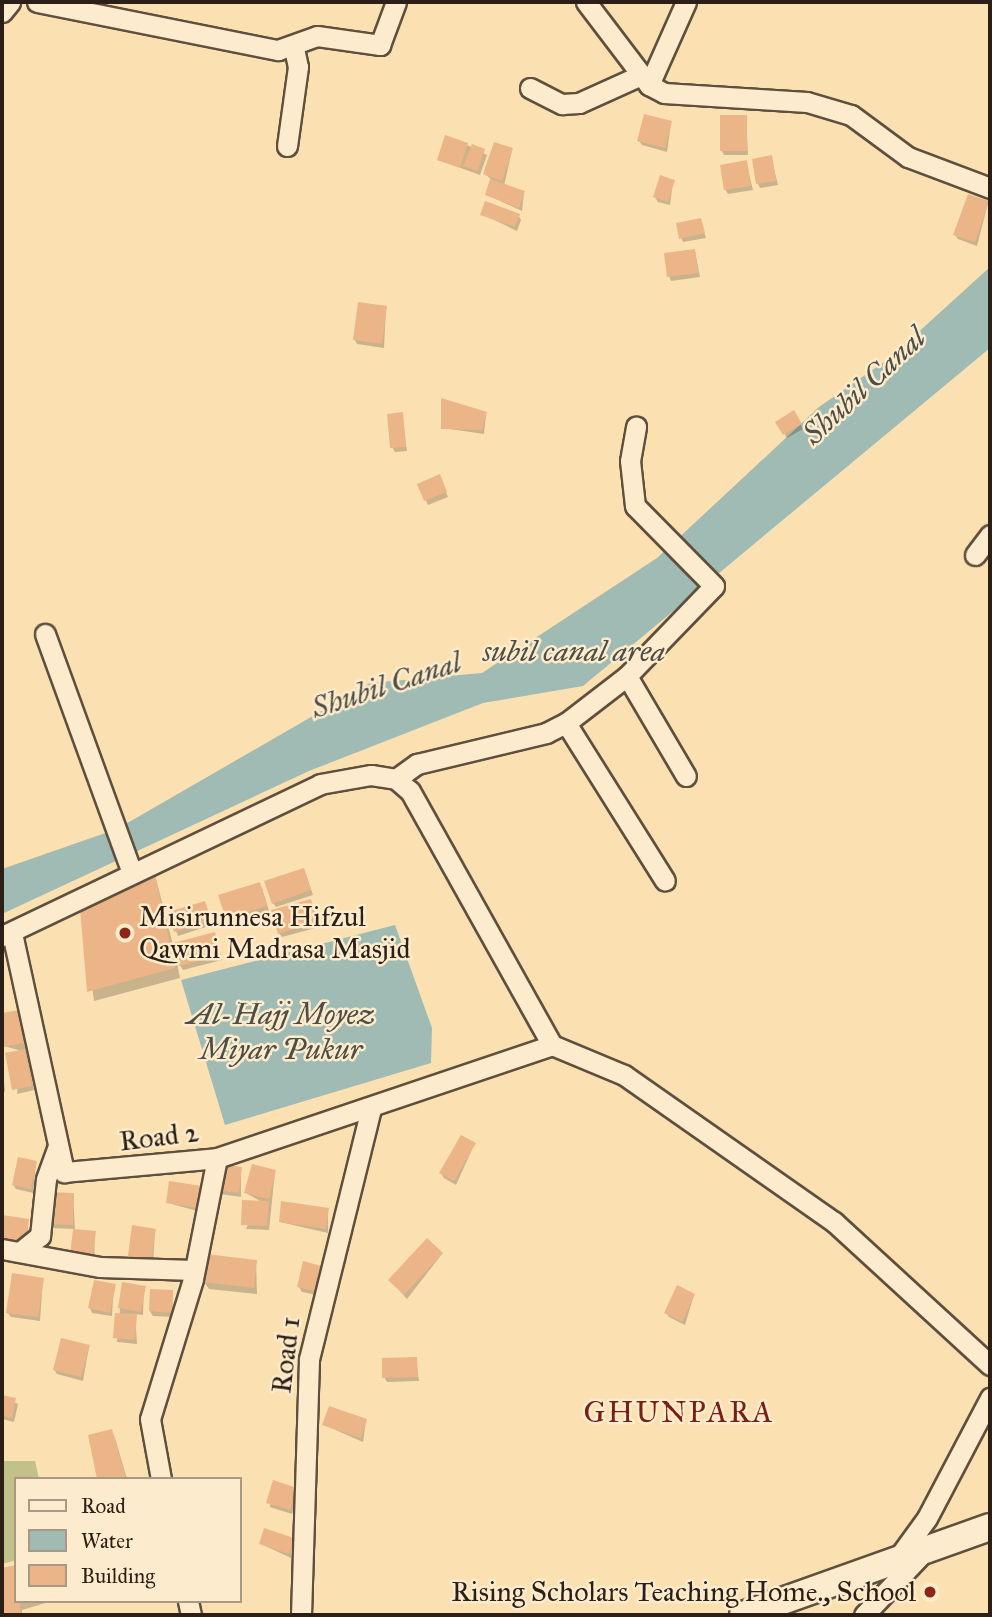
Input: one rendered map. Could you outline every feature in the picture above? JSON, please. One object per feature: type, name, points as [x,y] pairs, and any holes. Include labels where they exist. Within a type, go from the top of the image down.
[{"type":"main road","points":[[743,1615],[893,1566],[990,1527]]},
{"type":"street","points":[[2,12],[10,2]]},
{"type":"street","points":[[37,2],[294,48],[317,36],[380,44],[396,2]]},
{"type":"street","points":[[586,2],[645,80],[664,93],[829,109],[851,116],[908,157],[990,188]]},
{"type":"street","points":[[530,88],[562,104],[579,103],[645,80],[686,2]]},
{"type":"street","points":[[287,146],[298,66],[294,48]]},
{"type":"street","points":[[396,779],[418,764],[546,733],[566,723],[627,676],[714,586],[641,517],[630,461],[636,427]]},
{"type":"street","points":[[975,555],[990,535]]},
{"type":"street","points":[[44,634],[131,870]]},
{"type":"street","points":[[627,676],[686,776]]},
{"type":"street","points":[[566,723],[665,881]]},
{"type":"street","points":[[7,935],[131,870],[320,784],[371,775],[396,779],[410,791],[552,1045],[624,1074],[834,1222],[990,1365]]},
{"type":"street","name":"Road 2","points":[[7,935],[64,1172],[85,1175],[218,1158],[194,1270],[150,1419],[161,1477]]},
{"type":"street","points":[[218,1158],[552,1045]]},
{"type":"street","name":"Road 1","points":[[301,1615],[309,1359],[371,1108]]},
{"type":"street","points":[[11,1251],[40,1236],[46,1180],[59,1145]]},
{"type":"street","points":[[11,1251],[100,1267],[194,1270]]},
{"type":"street","points":[[893,1566],[927,1518],[990,1398]]},
{"type":"street","points":[[864,1615],[920,1556]]},
{"type":"shaded area","points":[[2,1461],[35,1461],[39,1477],[14,1477],[14,1561],[2,1564]]},
{"type":"water","name":"subil canal area","points":[[990,267],[990,348],[583,686],[483,703],[309,771],[2,914],[2,869],[117,829],[370,683],[482,673],[657,558],[819,407],[891,357]]},
{"type":"water","name":"Al-Hajj Moyez Miyar Pukur","points":[[395,925],[432,1028],[431,1063],[225,1125],[181,980]]},
{"type":"building","points":[[644,114],[672,121],[665,148],[637,141]]},
{"type":"building","points":[[720,115],[747,115],[747,151],[720,151]]},
{"type":"building","points":[[445,135],[468,143],[460,168],[437,160]]},
{"type":"building","points":[[494,142],[513,148],[502,181],[483,174]]},
{"type":"building","points":[[472,144],[485,149],[478,171],[463,166]]},
{"type":"building","points":[[772,155],[776,181],[756,184],[752,159]]},
{"type":"building","points":[[747,160],[751,186],[724,190],[720,165]]},
{"type":"building","points":[[660,175],[675,180],[668,202],[653,197]]},
{"type":"building","points":[[490,179],[525,191],[519,208],[485,195]]},
{"type":"building","points":[[968,194],[989,201],[975,242],[953,235]]},
{"type":"building","points":[[485,201],[520,214],[515,227],[480,215]]},
{"type":"building","points":[[701,218],[705,233],[679,239],[676,223]]},
{"type":"building","points":[[695,249],[698,273],[667,277],[664,253]]},
{"type":"building","points":[[358,302],[387,306],[382,344],[353,340]]},
{"type":"building","points":[[441,398],[487,412],[482,430],[441,429]]},
{"type":"building","points":[[794,410],[802,424],[783,435],[775,422]]},
{"type":"building","points":[[403,412],[406,447],[390,448],[387,414]]},
{"type":"building","points":[[440,474],[447,492],[424,501],[417,484]]},
{"type":"building","name":"Misirunnesa Hifzul Qawmi Madrasa Masjid","points":[[152,861],[175,968],[87,992],[79,897]]},
{"type":"building","points":[[304,868],[311,890],[272,904],[264,881]]},
{"type":"building","points":[[260,882],[267,906],[226,919],[218,895]]},
{"type":"building","points":[[311,899],[318,922],[278,934],[271,910]]},
{"type":"building","points":[[205,901],[211,920],[174,932],[168,912]]},
{"type":"building","points":[[215,932],[221,955],[179,966],[173,943]]},
{"type":"building","points":[[19,1010],[24,1043],[3,1047],[2,1013]]},
{"type":"building","points":[[25,1049],[32,1086],[12,1090],[5,1053]]},
{"type":"building","points":[[461,1135],[476,1143],[454,1181],[439,1173]]},
{"type":"building","points":[[18,1157],[37,1161],[31,1189],[12,1185]]},
{"type":"building","points":[[219,1164],[242,1167],[239,1193],[216,1190]]},
{"type":"building","points":[[252,1164],[276,1170],[269,1199],[244,1193]]},
{"type":"building","points":[[169,1181],[202,1186],[199,1208],[166,1203]]},
{"type":"building","points":[[48,1192],[74,1193],[73,1225],[46,1224]]},
{"type":"building","points":[[242,1200],[269,1201],[267,1226],[241,1225]]},
{"type":"building","points":[[281,1201],[329,1208],[326,1229],[279,1222]]},
{"type":"building","points":[[2,1215],[29,1219],[25,1249],[2,1246]]},
{"type":"building","points":[[132,1225],[156,1229],[151,1259],[128,1256]]},
{"type":"building","points":[[73,1229],[96,1231],[92,1259],[70,1256]]},
{"type":"building","points":[[427,1238],[443,1253],[404,1295],[388,1280]]},
{"type":"building","points":[[206,1254],[257,1260],[254,1288],[203,1282]]},
{"type":"building","points":[[303,1261],[321,1266],[315,1291],[297,1287]]},
{"type":"building","points":[[12,1273],[44,1278],[38,1317],[6,1313]]},
{"type":"building","points":[[94,1280],[116,1284],[110,1313],[88,1308]]},
{"type":"building","points":[[122,1282],[146,1286],[141,1312],[118,1308]]},
{"type":"building","points":[[677,1285],[695,1294],[682,1322],[664,1313]]},
{"type":"building","points":[[150,1289],[173,1290],[172,1313],[149,1311]]},
{"type":"building","points":[[115,1313],[137,1314],[135,1340],[113,1338]]},
{"type":"building","points":[[61,1338],[90,1345],[81,1377],[53,1370]]},
{"type":"building","points":[[417,1357],[418,1377],[382,1378],[382,1358]]},
{"type":"building","points":[[2,1395],[16,1398],[12,1418],[2,1416]]},
{"type":"building","points":[[329,1406],[367,1419],[361,1438],[322,1425]]},
{"type":"building","points":[[112,1429],[125,1477],[97,1477],[88,1435]]},
{"type":"building","points":[[273,1480],[297,1488],[290,1510],[266,1503]]},
{"type":"building","points":[[264,1528],[294,1538],[289,1554],[259,1544]]},
{"type":"building","points":[[14,1565],[14,1603],[20,1603],[21,1615],[2,1615],[2,1568]]},
{"type":"place","name":"Misirunnesa Hifzul Qawmi Madrasa Masjid","points":[[125,933]]},
{"type":"place","name":"Rising Scholars Teaching Home., School","points":[[930,1592]]},
{"type":"district","name":"GHUNPARA","points":[[679,1412]]},
{"type":"water label","name":"Shubil Canal","points":[[864,386]]},
{"type":"water label","name":"Shubil Canal","points":[[386,685]]}]
